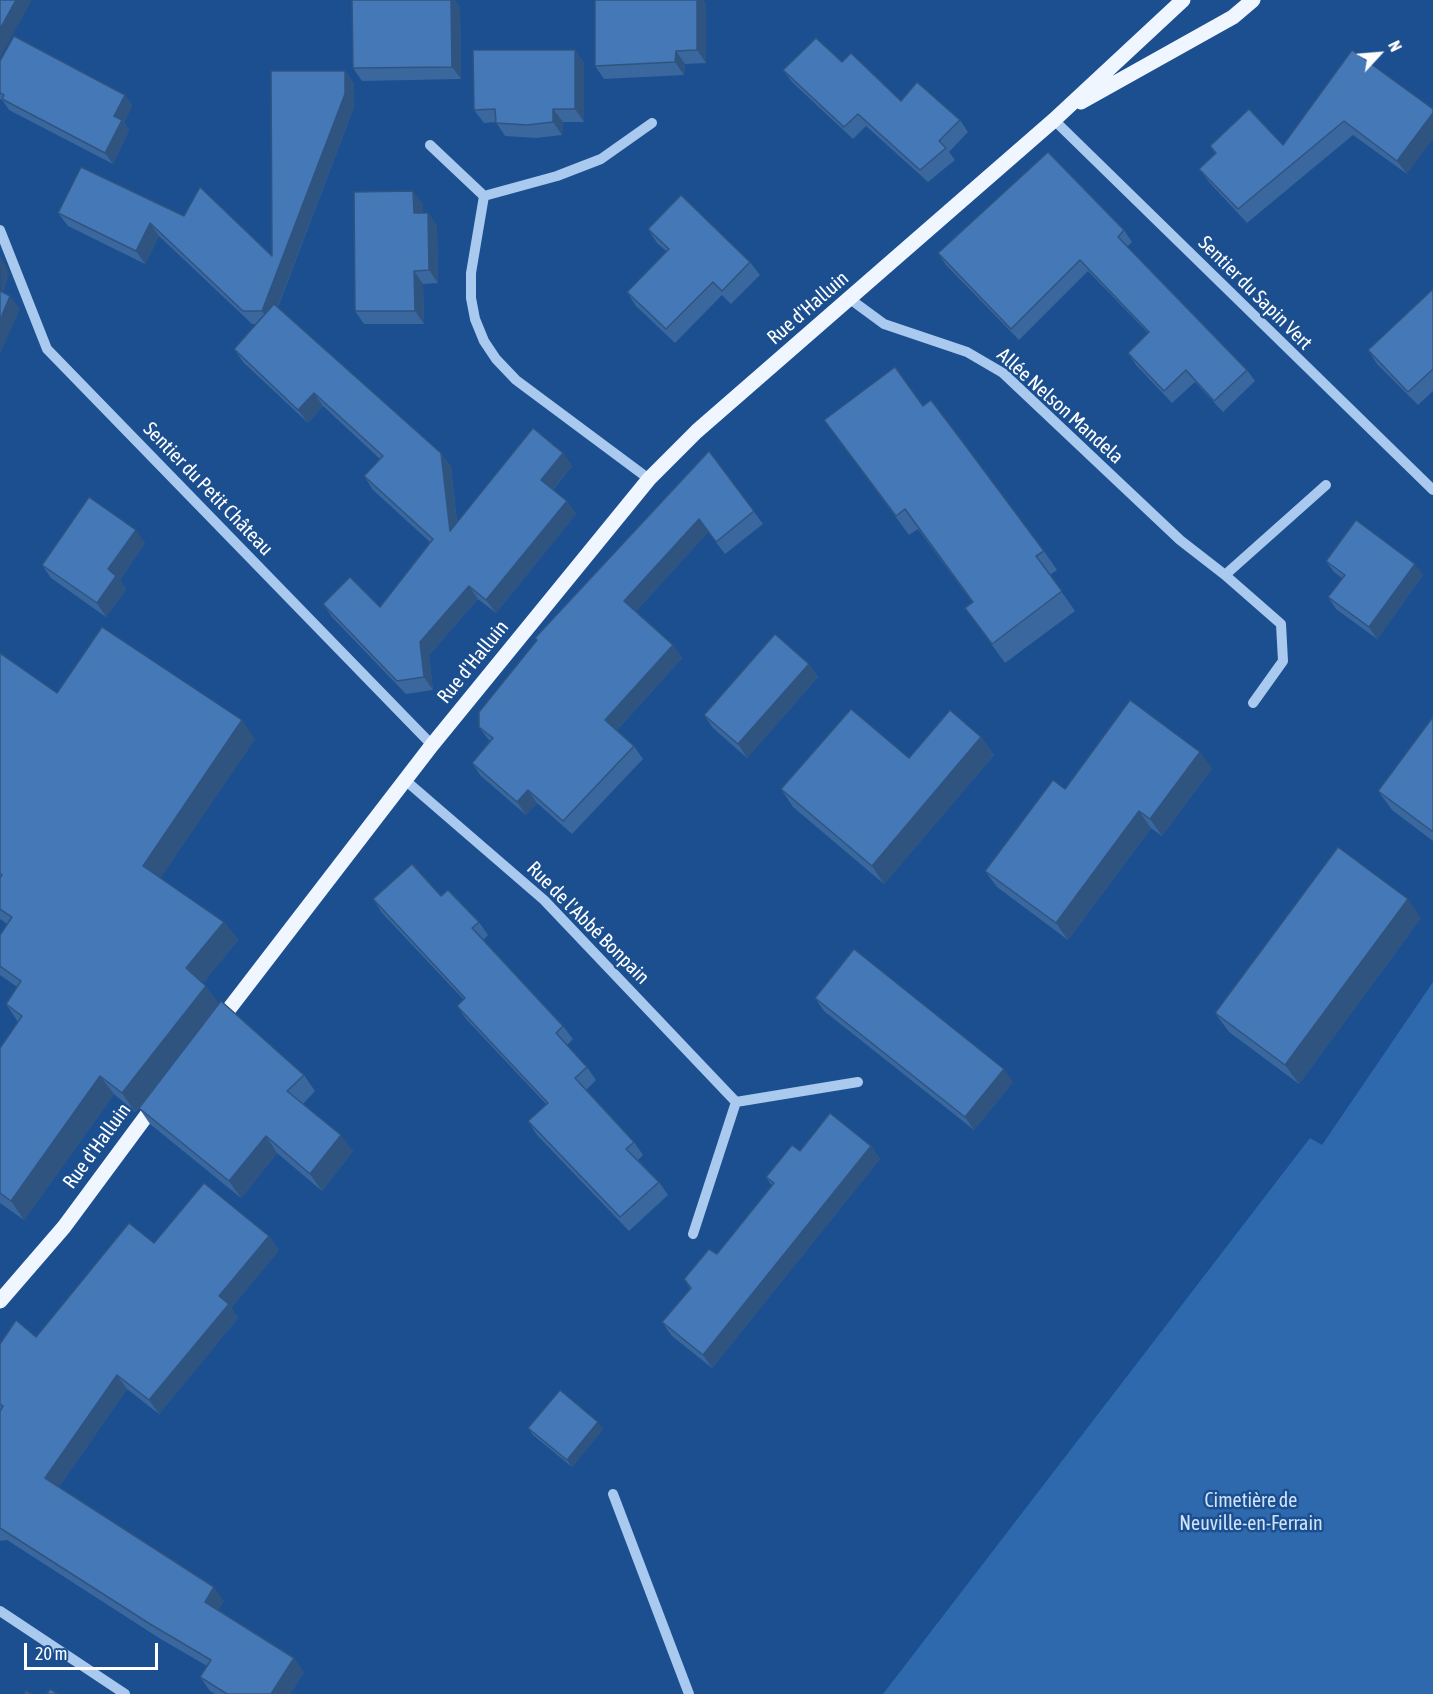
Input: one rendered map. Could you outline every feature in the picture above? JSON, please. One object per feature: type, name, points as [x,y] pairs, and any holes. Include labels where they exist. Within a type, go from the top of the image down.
[{"type":"main road","name":"Rue d'Halluin","points":[[207,1038],[432,745],[649,479],[697,431],[1053,120],[1183,0]]},
{"type":"main road","name":"Rue d'Halluin","points":[[1053,120],[1123,77],[1178,50],[1233,17],[1253,0]]},
{"type":"main road","name":"Rue d'Halluin","points":[[0,1300],[64,1227],[118,1150],[170,1084]]},
{"type":"street","name":"Sentier du Sapin Vert","points":[[1053,120],[1433,490]]},
{"type":"street","points":[[484,196],[556,176],[601,159],[652,123]]},
{"type":"street","points":[[430,145],[484,196]]},
{"type":"street","points":[[484,196],[471,273],[471,298],[475,319],[484,341],[496,359],[516,380],[649,479]]},
{"type":"street","name":"Sentier du Petit Château","points":[[0,230],[47,349],[432,745]]},
{"type":"street","name":"Allée Nelson Mandela","points":[[850,299],[884,324],[967,352],[1003,373],[1180,540],[1225,575],[1281,624],[1283,662],[1253,703]]},
{"type":"street","points":[[1225,575],[1326,485]]},
{"type":"street","name":"Rue de l'Abbé Bonpain","points":[[405,780],[544,900],[736,1102]]},
{"type":"street","points":[[693,1234],[736,1102],[858,1082]]},
{"type":"street","points":[[613,1494],[690,1694]]},
{"type":"street","points":[[0,1611],[125,1694]]},
{"type":"green space","name":"Cimetière de Neuville-en-Ferrain","points":[[1433,982],[1433,1694],[883,1694],[1310,1138],[1322,1145]]},
{"type":"building","points":[[0,0],[16,0],[0,29]]},
{"type":"building","points":[[352,0],[451,0],[452,67],[353,68]]},
{"type":"building","points":[[595,0],[697,0],[697,50],[676,51],[675,62],[595,66]]},
{"type":"building","points":[[14,36],[125,95],[114,116],[122,120],[105,153],[2,99],[4,95],[0,93],[0,61]]},
{"type":"building","points":[[816,38],[842,62],[851,53],[901,101],[917,82],[960,120],[939,141],[946,148],[920,170],[858,114],[844,127],[783,70]]},
{"type":"building","points":[[473,50],[575,50],[575,109],[553,109],[553,122],[527,125],[496,123],[495,109],[474,110]]},
{"type":"building","points":[[1352,50],[1433,109],[1433,113],[1397,161],[1344,121],[1238,209],[1199,169],[1216,153],[1210,146],[1249,109],[1283,145]]},
{"type":"building","points":[[271,71],[345,71],[345,94],[262,311],[243,311],[150,223],[136,251],[58,213],[81,167],[184,216],[200,187],[272,256]]},
{"type":"building","points":[[1048,152],[1124,230],[1118,237],[1247,370],[1214,401],[1186,370],[1164,391],[1128,353],[1149,332],[1080,260],[1011,329],[938,253]]},
{"type":"building","points":[[413,191],[414,213],[428,213],[429,270],[414,271],[415,311],[355,311],[354,192]]},
{"type":"building","points":[[681,195],[750,262],[722,291],[713,282],[666,329],[627,292],[669,249],[648,229]]},
{"type":"building","points":[[1433,289],[1433,369],[1408,392],[1368,350]]},
{"type":"building","points":[[0,291],[10,296],[0,320]]},
{"type":"building","points":[[274,304],[441,453],[450,531],[533,428],[563,453],[541,480],[567,501],[486,600],[469,586],[420,642],[424,677],[397,681],[323,604],[350,577],[380,607],[433,539],[364,476],[383,456],[314,393],[298,410],[234,349]]},
{"type":"building","points":[[895,367],[923,406],[931,400],[965,445],[1044,551],[1036,556],[1062,591],[992,644],[965,608],[973,602],[905,509],[896,516],[824,420]]},
{"type":"building","points":[[709,451],[754,511],[716,542],[699,519],[624,601],[673,645],[605,720],[634,746],[563,821],[528,790],[517,802],[472,763],[493,738],[479,727],[479,712],[537,640],[535,638]]},
{"type":"building","points":[[89,497],[136,530],[108,569],[116,576],[97,603],[42,565]]},
{"type":"building","points":[[1356,520],[1415,564],[1369,627],[1328,597],[1345,575],[1326,561]]},
{"type":"building","points":[[102,627],[242,720],[143,866],[224,922],[186,968],[206,986],[122,1093],[100,1076],[11,1201],[0,1193],[0,1048],[22,1016],[6,1004],[21,981],[0,966],[0,935],[12,917],[0,909],[0,878],[2,875],[0,873],[0,653],[57,693]]},
{"type":"building","points":[[775,634],[809,664],[738,744],[704,715]]},
{"type":"building","points":[[1130,700],[1200,752],[1150,819],[1139,811],[1056,923],[985,871],[1053,780],[1065,789]]},
{"type":"building","points":[[851,709],[909,758],[950,710],[981,737],[872,866],[781,789]]},
{"type":"building","points":[[1433,717],[1433,832],[1378,791]]},
{"type":"building","points":[[1338,847],[1408,899],[1285,1065],[1215,1013]]},
{"type":"building","points":[[412,864],[441,896],[448,890],[479,922],[472,928],[563,1026],[556,1033],[587,1067],[575,1078],[634,1142],[626,1149],[659,1182],[620,1217],[528,1121],[548,1103],[457,1006],[465,998],[373,899]]},
{"type":"building","points":[[854,949],[1004,1069],[965,1117],[815,998]]},
{"type":"building","points":[[221,1001],[304,1075],[287,1091],[341,1135],[310,1174],[266,1136],[229,1181],[139,1108]]},
{"type":"building","points":[[830,1113],[871,1146],[703,1355],[662,1322],[691,1288],[684,1279],[709,1249],[717,1254],[774,1183],[766,1177],[792,1145],[800,1151]]},
{"type":"building","points":[[204,1183],[269,1236],[219,1296],[229,1304],[149,1400],[117,1375],[45,1478],[214,1587],[205,1602],[294,1658],[271,1694],[227,1694],[200,1677],[211,1660],[150,1624],[0,1528],[0,1411],[3,1406],[0,1404],[0,1344],[16,1320],[36,1337],[129,1223],[154,1243]]},
{"type":"building","points":[[560,1390],[598,1422],[567,1460],[528,1428]]},
{"type":"building","points":[[50,1689],[58,1694],[47,1694]]}]
